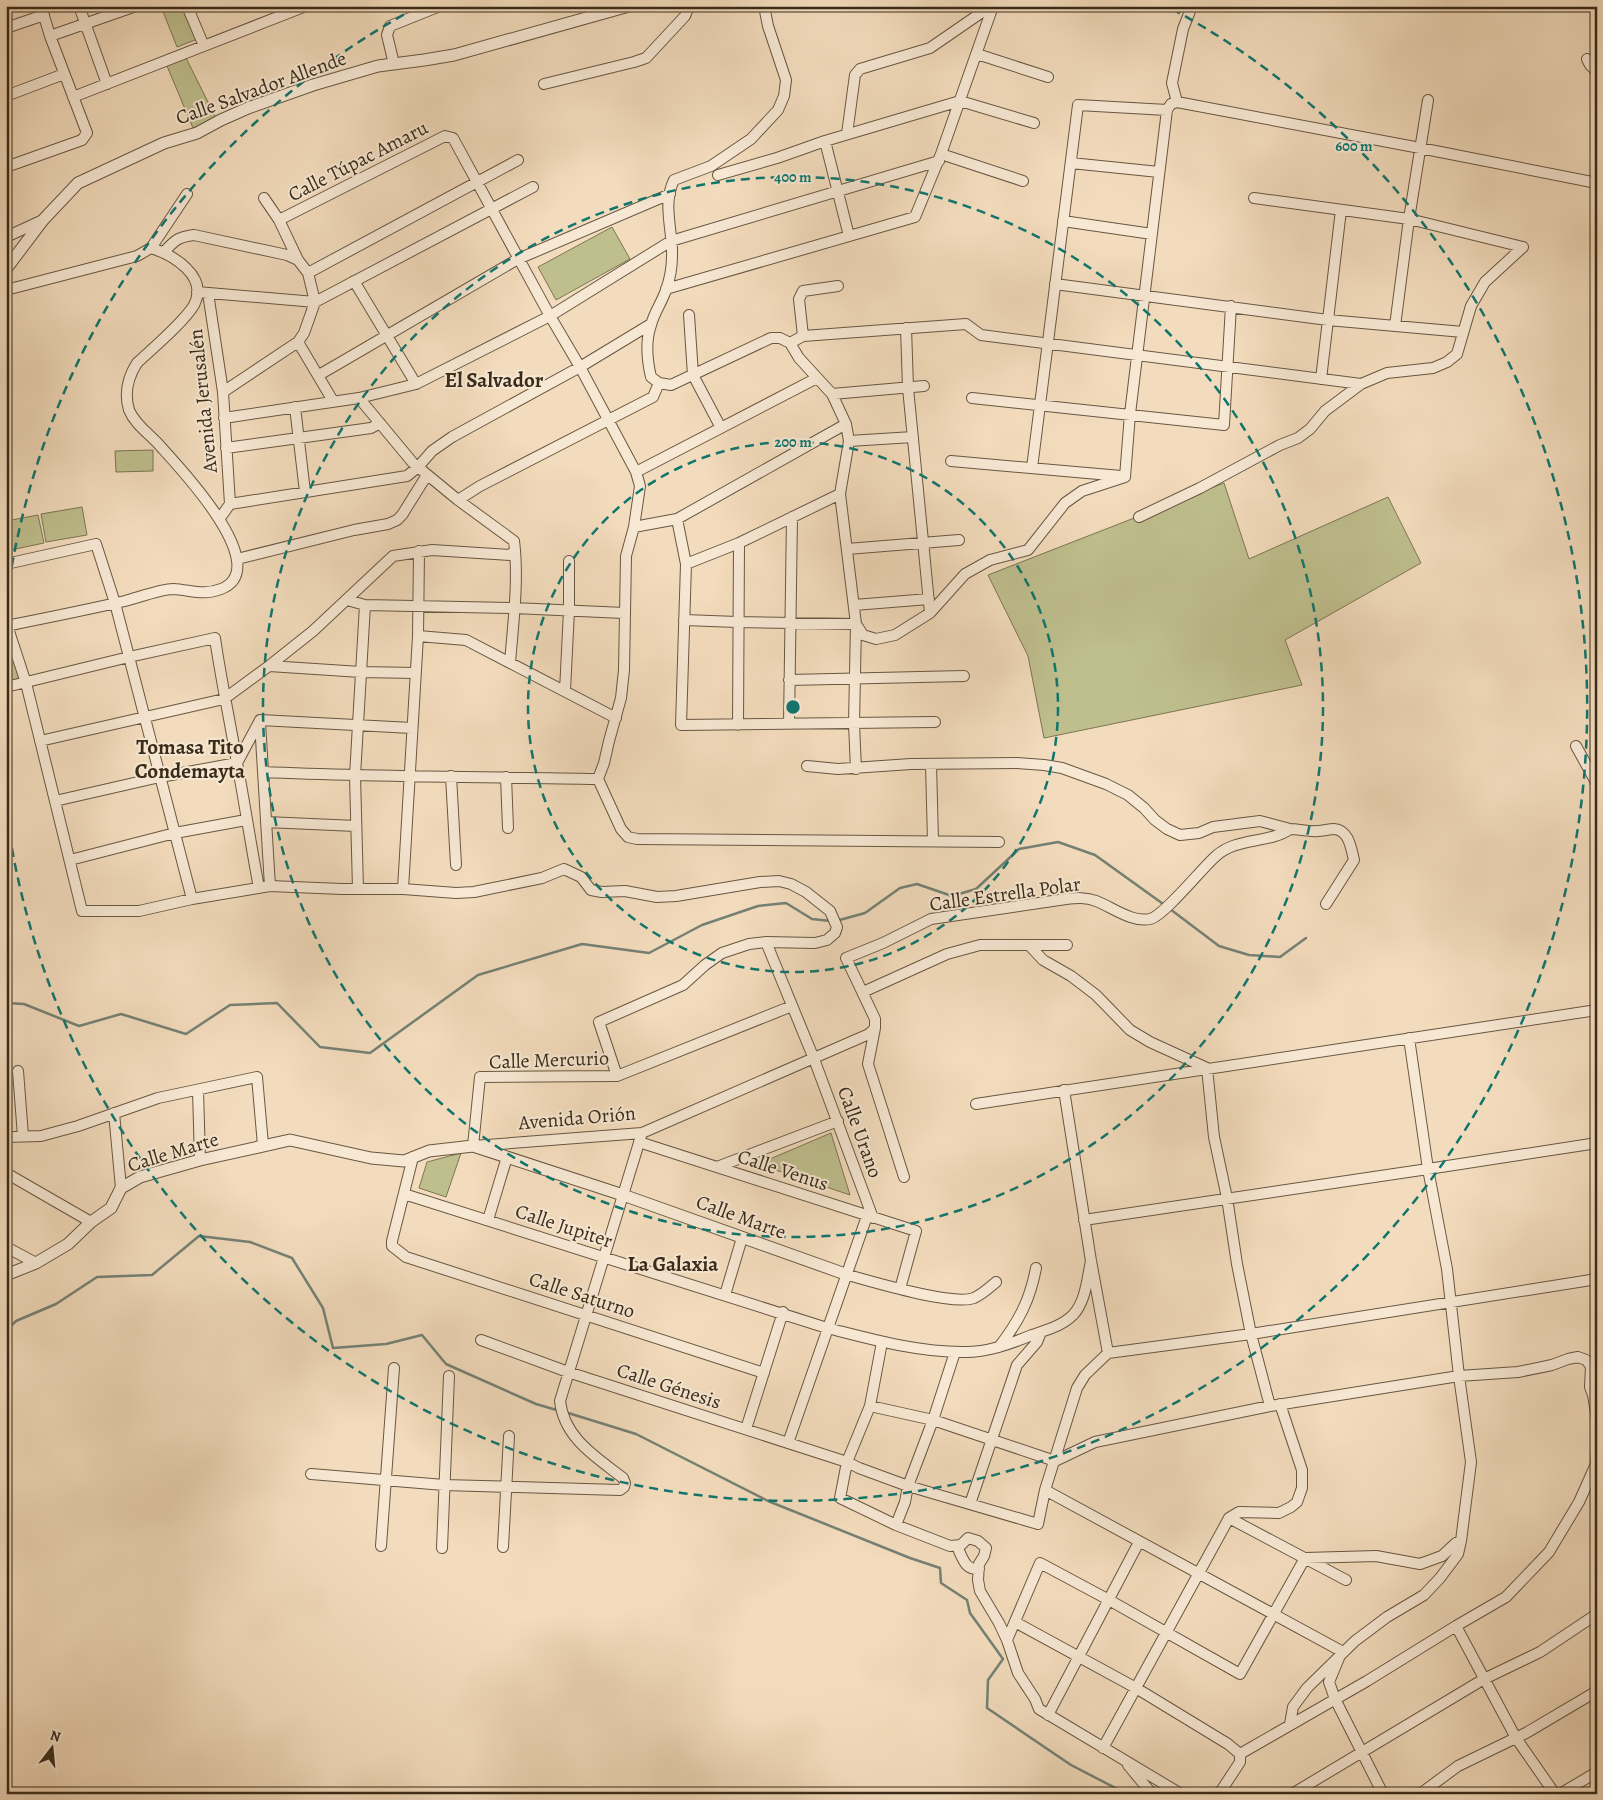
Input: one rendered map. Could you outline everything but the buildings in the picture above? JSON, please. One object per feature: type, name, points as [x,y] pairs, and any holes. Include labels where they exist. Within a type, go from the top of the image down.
[{"type":"street","points":[[79,6],[107,84]]},
{"type":"street","points":[[50,36],[136,6]]},
{"type":"street","points":[[187,6],[204,46]]},
{"type":"street","points":[[73,97],[204,46],[292,9],[306,6]]},
{"type":"street","points":[[394,64],[387,35],[390,26],[440,6]]},
{"type":"street","name":"Calle Salvador Allende","points":[[6,270],[42,220],[78,183],[164,143],[197,133],[239,112],[313,85],[378,66],[454,55],[629,6]]},
{"type":"street","points":[[544,84],[646,58],[685,16],[689,6]]},
{"type":"street","points":[[764,6],[768,26],[786,80],[784,96],[778,110],[751,139],[711,166],[674,180],[670,188],[670,241],[672,254],[666,289],[651,324],[647,359],[651,377],[658,383],[671,385],[771,338],[780,338],[790,343],[800,358],[832,394],[846,424],[849,441],[840,494],[856,624],[854,724],[856,769]]},
{"type":"street","points":[[666,289],[915,217],[940,158],[992,6]]},
{"type":"street","points":[[847,134],[855,75],[860,69],[930,48],[992,6]]},
{"type":"street","points":[[1177,102],[1172,83],[1183,29],[1192,6]]},
{"type":"street","points":[[6,28],[42,10],[86,133],[82,140],[6,167]]},
{"type":"street","points":[[977,54],[1048,77]]},
{"type":"street","points":[[1588,59],[1590,65],[1597,72]]},
{"type":"street","points":[[6,96],[64,74]]},
{"type":"street","points":[[1395,326],[1409,219],[1428,100]]},
{"type":"street","points":[[718,176],[777,158],[825,140],[960,101],[1034,123]]},
{"type":"street","points":[[1125,477],[1130,414],[1144,296],[1167,110],[1171,104],[1177,102],[1597,183]]},
{"type":"street","points":[[1032,468],[1078,105],[1167,110]]},
{"type":"street","name":"Calle Túpac Amaru","points":[[279,220],[445,136],[453,138],[477,183]]},
{"type":"street","points":[[825,140],[849,236]]},
{"type":"street","points":[[224,418],[359,398],[416,384],[550,316],[670,241],[838,191],[940,158],[1023,181]]},
{"type":"street","points":[[308,273],[518,160]]},
{"type":"street","points":[[1071,163],[1160,172]]},
{"type":"street","points":[[477,183],[580,367],[636,472],[640,486],[634,527],[626,556],[624,670],[621,698],[598,779],[620,829],[628,837],[637,839],[999,842]]},
{"type":"street","points":[[197,292],[314,302],[533,187]]},
{"type":"street","points":[[6,290],[137,256],[151,248],[187,194]]},
{"type":"street","points":[[319,375],[518,259],[670,194]]},
{"type":"street","points":[[222,392],[298,342],[304,333],[314,302],[308,273],[298,260],[279,220],[264,198]]},
{"type":"street","points":[[1138,517],[1200,488],[1280,445],[1298,438],[1310,429],[1325,411],[1361,384],[1387,373],[1433,368],[1447,362],[1457,354],[1471,306],[1484,282],[1524,247],[1409,219],[1254,198]]},
{"type":"street","points":[[1320,379],[1341,210]]},
{"type":"street","points":[[6,237],[42,220]]},
{"type":"street","points":[[1063,221],[1152,234]]},
{"type":"street","points":[[164,252],[174,240],[181,236],[194,235],[288,254],[298,260]]},
{"type":"street","points":[[151,248],[164,252],[185,266],[191,272],[196,282],[197,292],[195,303],[187,314],[134,368],[128,385],[127,402],[133,418],[160,446],[220,518],[235,549],[239,567],[235,578],[223,588],[205,594],[172,589],[115,603],[6,625],[26,683],[82,911],[140,911],[192,899],[270,886],[403,889],[456,893],[474,892],[542,878],[564,869],[580,877],[591,890],[602,892],[625,891],[657,897],[779,881],[791,884],[806,892],[830,911],[836,921],[837,928],[835,933],[827,940],[815,943],[766,942],[749,944],[722,953],[683,985],[599,1022],[617,1076]]},
{"type":"street","points":[[354,281],[416,384]]},
{"type":"street","points":[[1055,284],[1328,320],[1463,332]]},
{"type":"street","points":[[803,336],[799,299],[803,291],[838,286]]},
{"type":"street","name":"Avenida Jerusalén","points":[[208,294],[222,392],[230,504]]},
{"type":"street","points":[[972,398],[1224,425],[1232,306]]},
{"type":"street","points":[[689,315],[692,375],[721,428]]},
{"type":"street","points":[[220,518],[230,504],[407,476],[432,451],[452,437],[580,367],[651,324]]},
{"type":"street","points":[[790,343],[803,336],[966,324],[981,335],[1048,342],[1361,384]]},
{"type":"street","points":[[906,328],[912,436],[930,613]]},
{"type":"street","points":[[298,342],[319,375],[333,402]]},
{"type":"street","points":[[636,472],[817,378]]},
{"type":"street","points":[[458,500],[480,486],[653,396],[658,383]]},
{"type":"street","points":[[832,394],[924,386]]},
{"type":"street","points":[[359,398],[418,467],[458,500],[514,541],[514,608],[510,663]]},
{"type":"street","points":[[295,407],[305,492]]},
{"type":"street","points":[[226,448],[371,428],[380,423]]},
{"type":"street","points":[[634,527],[677,520],[846,424]]},
{"type":"street","points":[[849,441],[912,436]]},
{"type":"street","points":[[950,461],[1125,477]]},
{"type":"street","points":[[237,559],[354,530],[388,524],[397,520],[402,515],[427,475]]},
{"type":"street","points":[[856,624],[863,636],[876,639],[895,635],[930,613],[965,574],[990,560],[1028,550],[1065,503],[1082,491],[1125,477]]},
{"type":"street","points":[[686,564],[739,543],[840,494]]},
{"type":"street","points":[[788,724],[792,517]]},
{"type":"street","points":[[677,520],[686,564],[681,725],[935,722]]},
{"type":"street","points":[[846,549],[959,540]]},
{"type":"street","points":[[738,725],[737,622],[739,543]]},
{"type":"street","points":[[6,564],[96,544],[115,603],[192,899]]},
{"type":"street","points":[[40,741],[224,699],[313,631],[393,556],[432,550],[510,555],[515,551]]},
{"type":"street","points":[[403,889],[418,636],[419,551]]},
{"type":"street","points":[[564,691],[569,610],[569,561]]},
{"type":"street","points":[[854,605],[929,599]]},
{"type":"street","points":[[347,600],[365,605],[514,608],[624,613]]},
{"type":"street","points":[[358,889],[355,776],[365,605]]},
{"type":"street","points":[[684,620],[856,624]]},
{"type":"street","points":[[418,636],[466,640],[616,718]]},
{"type":"street","points":[[6,688],[129,657],[215,638],[224,699],[259,888]]},
{"type":"street","points":[[269,666],[361,672],[416,673]]},
{"type":"street","points":[[789,680],[964,676]]},
{"type":"street","points":[[260,720],[412,728]]},
{"type":"street","points":[[237,763],[260,720]]},
{"type":"street","points":[[260,720],[270,886]]},
{"type":"street","points":[[1576,746],[1597,784]]},
{"type":"street","points":[[55,801],[160,777],[237,763]]},
{"type":"street","points":[[807,766],[856,769],[911,764],[1017,763],[1062,768],[1106,784],[1128,796],[1144,808],[1154,820],[1180,835],[1199,833],[1212,827],[1260,821],[1316,832],[1333,829],[1342,831],[1351,846],[1354,860],[1326,904]]},
{"type":"street","points":[[931,764],[933,841]]},
{"type":"street","points":[[263,772],[355,776],[410,775],[598,779]]},
{"type":"street","points":[[451,776],[456,865]]},
{"type":"street","points":[[506,777],[508,828]]},
{"type":"street","points":[[70,860],[175,833],[246,820]]},
{"type":"street","points":[[266,822],[356,826]]},
{"type":"street","name":"Calle Estrella Polar","points":[[862,992],[846,958],[883,943],[931,919],[1079,897],[1094,900],[1136,919],[1151,919],[1167,907],[1217,854],[1249,840],[1281,835],[1290,828]]},
{"type":"street","name":"Calle Urano","points":[[766,942],[838,1121],[870,1217]]},
{"type":"street","points":[[904,1177],[868,1064],[875,1019],[862,992],[958,950],[980,945],[1067,945]]},
{"type":"street","points":[[1029,945],[1044,960],[1071,976],[1096,995],[1130,1030],[1150,1042],[1207,1068]]},
{"type":"street","name":"Calle Mercurio","points":[[473,1146],[480,1077],[617,1076],[792,1006]]},
{"type":"street","points":[[976,1104],[1597,1010]]},
{"type":"street","name":"Avenida Orión","points":[[263,1146],[290,1140],[371,1158],[404,1161],[429,1151],[473,1146],[641,1137],[869,1034],[875,1028]]},
{"type":"street","points":[[1290,1724],[1293,1706],[1307,1688],[1355,1641],[1387,1617],[1424,1595],[1458,1554],[1462,1541],[1471,1462],[1447,1269],[1428,1170],[1409,1038]]},
{"type":"street","points":[[1103,1748],[1228,1518],[1239,1512],[1279,1513],[1291,1508],[1297,1502],[1302,1488],[1302,1470],[1275,1405],[1251,1334],[1237,1264],[1227,1198],[1214,1137],[1207,1068]]},
{"type":"street","points":[[18,1071],[22,1136]]},
{"type":"street","points":[[6,1137],[41,1136],[78,1126],[158,1098],[257,1078],[263,1146]]},
{"type":"street","points":[[198,1090],[200,1160]]},
{"type":"street","points":[[1064,1090],[1084,1220],[1108,1352]]},
{"type":"street","points":[[114,1113],[122,1188]]},
{"type":"street","points":[[718,1167],[838,1121]]},
{"type":"street","points":[[311,1474],[444,1485],[620,1490],[624,1487],[623,1478],[577,1442],[562,1414],[560,1401],[641,1137]]},
{"type":"street","name":"Calle Venus","points":[[641,1137],[718,1167],[916,1231],[900,1289]]},
{"type":"street","points":[[1084,1220],[1428,1170],[1597,1143]]},
{"type":"street","name":"Calle Marte","points":[[6,1275],[36,1263],[68,1244],[91,1222],[111,1208],[122,1188],[140,1177],[200,1160],[263,1146]]},
{"type":"street","name":"Calle Marte","points":[[473,1146],[623,1195],[848,1275],[900,1289],[957,1300],[973,1298],[996,1282]]},
{"type":"street","points":[[404,1194],[413,1157]]},
{"type":"street","points":[[488,1220],[507,1157]]},
{"type":"street","points":[[6,1173],[91,1222]]},
{"type":"street","name":"Calle Jupiter","points":[[404,1194],[782,1312],[827,1328],[919,1349],[964,1352],[999,1347],[1060,1325],[1073,1315],[1083,1298],[1091,1261]]},
{"type":"street","name":"Calle Saturno","points":[[404,1194],[392,1246],[406,1257],[764,1373]]},
{"type":"street","points":[[788,1443],[827,1328],[870,1217]]},
{"type":"street","points":[[725,1294],[742,1238]]},
{"type":"street","points":[[6,1247],[36,1263]]},
{"type":"street","points":[[999,1347],[1014,1328],[1026,1306],[1033,1288],[1036,1268]]},
{"type":"street","points":[[1342,1653],[1045,1490],[1077,1388],[1085,1375],[1108,1352],[1251,1334],[1450,1304],[1597,1279]]},
{"type":"street","points":[[746,1429],[782,1312]]},
{"type":"street","points":[[970,1504],[1017,1365],[1037,1342],[1041,1332]]},
{"type":"street","name":"Calle Génesis","points":[[480,1340],[568,1372],[847,1462],[908,1486],[1038,1524],[1045,1490]]},
{"type":"street","points":[[882,1342],[870,1406],[847,1462],[840,1498],[896,1525],[950,1546],[961,1545],[968,1538],[978,1540],[986,1548],[979,1564],[978,1580],[980,1591],[1007,1640],[1018,1673],[1035,1699],[1039,1709],[1181,1794]]},
{"type":"street","points":[[896,1525],[955,1352]]},
{"type":"street","points":[[870,1406],[933,1420],[1055,1461],[1095,1442],[1275,1405],[1459,1376],[1518,1372],[1578,1357],[1586,1360],[1591,1366],[1590,1387],[1597,1419]]},
{"type":"street","points":[[381,1546],[394,1368]]},
{"type":"street","points":[[442,1548],[448,1376]]},
{"type":"street","points":[[503,1547],[509,1436]]},
{"type":"street","points":[[1240,1754],[1367,1681],[1506,1597],[1549,1552],[1579,1502],[1596,1464],[1597,1450]]},
{"type":"street","points":[[1228,1518],[1346,1580]]},
{"type":"street","points":[[1305,1558],[1376,1556],[1420,1564],[1442,1556],[1456,1543],[1462,1541]]},
{"type":"street","points":[[1048,1716],[1140,1542]]},
{"type":"street","points":[[959,1551],[966,1566],[972,1570],[979,1569]]},
{"type":"street","points":[[1007,1640],[1040,1563],[1240,1674],[1305,1558]]},
{"type":"street","points":[[1292,1794],[1484,1679],[1540,1652],[1597,1614]]},
{"type":"street","points":[[1015,1622],[1136,1688],[1228,1744],[1240,1754]]},
{"type":"street","points":[[1456,1626],[1516,1738],[1555,1794]]},
{"type":"street","points":[[1342,1653],[1329,1682],[1335,1699],[1383,1794]]},
{"type":"street","points":[[1420,1794],[1458,1766],[1516,1738],[1597,1691]]},
{"type":"street","points":[[1219,1794],[1240,1762],[1240,1754]]},
{"type":"street","points":[[1124,1760],[1152,1794]]},
{"type":"street","points":[[1560,1794],[1597,1772]]},
{"type":"green space","points":[[169,6],[188,6],[200,38],[177,47],[162,9]]},
{"type":"green space","points":[[186,58],[216,118],[193,128],[167,66]]},
{"type":"green space","points":[[612,227],[630,259],[556,300],[538,267]]},
{"type":"green space","points":[[153,450],[153,471],[116,472],[115,451]]},
{"type":"green space","points":[[1224,483],[1249,559],[1388,497],[1421,563],[1285,640],[1302,685],[1044,738],[1028,656],[988,575]]},
{"type":"green space","points":[[82,507],[87,535],[46,542],[41,514]]},
{"type":"green space","points":[[38,515],[44,543],[6,551],[6,521]]},
{"type":"green space","points":[[6,634],[21,681],[6,684]]},
{"type":"green space","points":[[831,1133],[850,1195],[758,1164]]},
{"type":"green space","points":[[461,1153],[446,1197],[419,1188],[427,1162]]},
{"type":"waterway","points":[[836,921],[865,913],[900,888],[917,884],[952,896],[976,889],[1019,849],[1058,842],[1095,855],[1166,906]]},
{"type":"waterway","points":[[6,1003],[24,1004],[79,1026],[121,1014],[186,1034],[230,1005],[277,1003],[320,1047],[370,1053],[478,975],[582,944],[649,953],[702,925],[758,906],[786,903],[812,919],[831,921]]},
{"type":"waterway","points":[[1170,909],[1219,946],[1249,955],[1280,957],[1306,938]]},
{"type":"waterway","points":[[6,1331],[16,1321],[56,1304],[97,1277],[152,1275],[199,1236],[250,1242],[292,1258],[323,1308],[333,1348],[386,1344],[422,1335],[446,1364],[536,1404],[560,1411]]},
{"type":"waterway","points":[[565,1412],[636,1434],[768,1501],[910,1558],[940,1568],[941,1583],[967,1600],[970,1613],[1003,1659],[988,1680],[987,1708],[1071,1765],[1127,1794]]},
{"type":"district","name":"El Salvador","points":[[494,380]]},
{"type":"district","name":"Tomasa Tito Condemayta","points":[[190,759]]},
{"type":"district","name":"La Galaxia","points":[[673,1264]]}]
